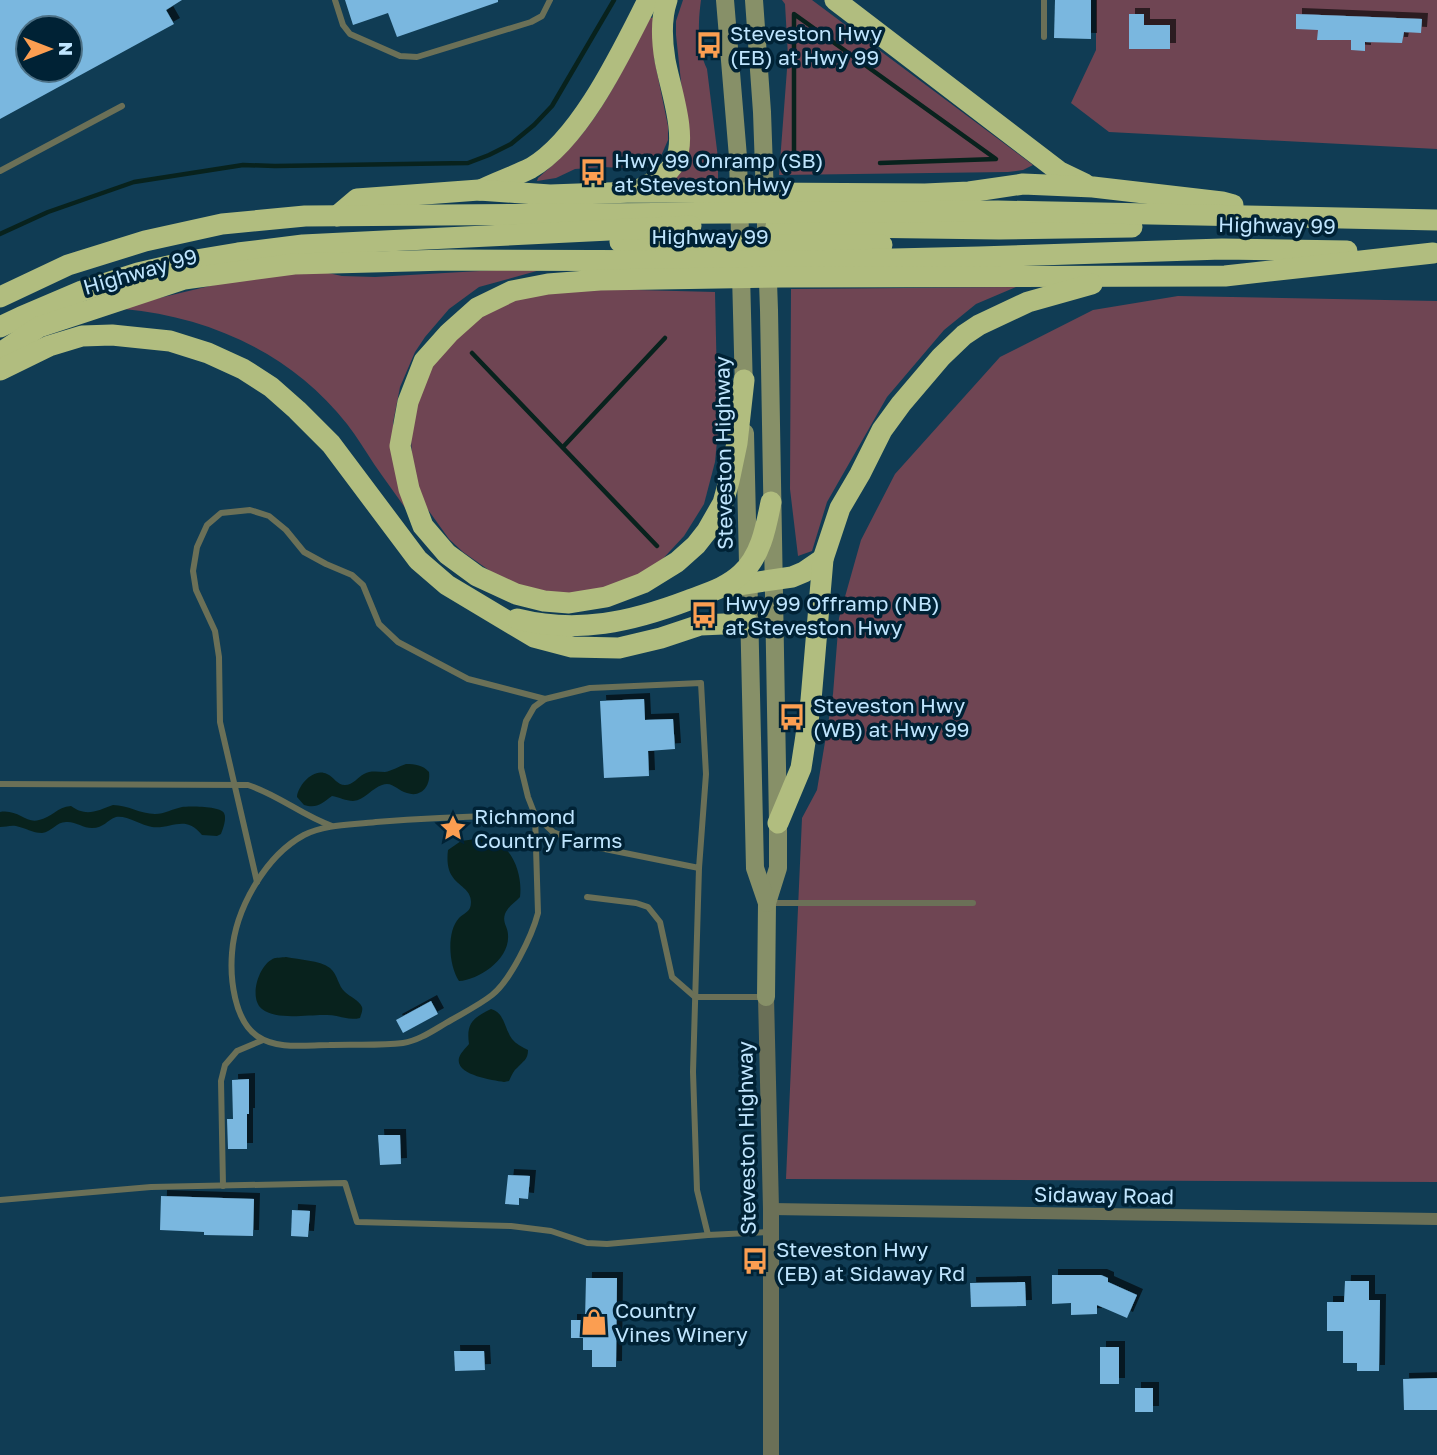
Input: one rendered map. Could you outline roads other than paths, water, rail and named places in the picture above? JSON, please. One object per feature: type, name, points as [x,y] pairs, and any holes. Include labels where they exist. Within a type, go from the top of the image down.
[{"type":"highway","points":[[479,190],[531,167],[553,152],[597,96],[643,9],[655,0]]},
{"type":"highway","points":[[634,192],[666,173],[679,151],[680,133],[664,56],[667,0]]},
{"type":"highway","points":[[835,0],[1060,172],[1093,187]]},
{"type":"highway","points":[[337,216],[357,199],[479,190],[550,195],[634,192],[925,194],[969,192],[1023,184],[1093,187],[1222,202],[1268,215]]},
{"type":"highway","name":"Highway 99","points":[[0,297],[68,265],[145,241],[222,224],[305,216],[998,211],[1437,220]]},
{"type":"highway","points":[[0,327],[82,291],[138,273],[190,261],[303,244],[704,226],[999,229],[1174,227],[1211,215]]},
{"type":"highway","points":[[483,237],[686,245],[987,247],[1030,255]]},
{"type":"highway","name":"Highway 99","points":[[0,353],[39,327],[184,279],[294,264],[449,260],[807,261],[1222,248],[1435,253]]},
{"type":"highway","points":[[744,380],[737,443],[723,503],[696,545],[677,562],[643,583],[606,597],[569,603],[544,601],[516,594],[477,576],[447,554],[423,526],[409,489],[400,446],[408,402],[424,361],[449,333],[477,308],[512,291],[548,284],[600,280],[1225,276],[1435,253]]},
{"type":"highway","points":[[778,823],[801,768],[806,742],[823,559],[840,508],[882,430],[933,366],[964,335],[979,325],[1028,302],[1125,277]]},
{"type":"highway","points":[[0,370],[49,346],[82,336],[111,335],[170,341],[243,369],[271,387],[331,444],[418,559],[447,585],[534,637],[572,647],[619,648],[701,625],[748,623]]},
{"type":"highway","points":[[747,576],[759,548],[771,502]]},
{"type":"highway","points":[[498,614],[537,624],[572,626],[616,623],[658,612],[747,576],[774,581],[792,577],[823,559]]},
{"type":"main road","name":"Steveston Highway","points":[[725,0],[738,157],[744,311],[754,868],[766,904]]},
{"type":"main road","name":"Steveston Highway","points":[[754,0],[765,156],[778,823],[778,868],[766,904],[766,997]]},
{"type":"street","name":"Steveston Highway","points":[[766,997],[771,1209],[771,1455]]},
{"type":"street","name":"Sidaway Road","points":[[771,1209],[1437,1219]]},
{"type":"lane","points":[[335,0],[343,25],[350,34],[400,56],[417,57],[531,22],[542,16],[550,0]]},
{"type":"lane","points":[[1044,0],[1044,37]]},
{"type":"lane","points":[[0,171],[122,106]]},
{"type":"lane","points":[[257,882],[220,722],[219,657],[215,632],[196,590],[194,571],[197,547],[207,525],[221,513],[250,510],[269,516],[286,530],[304,552],[352,575],[363,585],[379,624],[398,642],[468,679],[545,699]]},
{"type":"lane","points":[[699,868],[585,845],[553,832],[535,815],[438,817],[332,827],[306,834],[286,846],[270,863],[245,905],[234,936],[231,973],[233,994],[245,1023],[254,1035],[288,1046],[406,1042],[433,1030],[493,994],[510,975],[538,913],[535,815],[527,797],[521,768],[521,742],[526,721],[534,707],[545,699],[590,688],[701,683],[706,774],[699,868],[692,1072],[697,1190],[708,1235]]},
{"type":"lane","points":[[0,784],[248,785],[268,792],[332,827]]},
{"type":"lane","points":[[587,897],[648,906],[660,922],[672,977],[695,998],[766,997]]},
{"type":"lane","points":[[766,904],[973,904]]},
{"type":"lane","points":[[223,1186],[221,1081],[225,1065],[237,1051],[263,1040]]},
{"type":"lane","points":[[0,1200],[151,1187],[345,1183],[357,1222],[511,1226],[551,1231],[587,1243],[607,1244],[771,1232]]},
{"type":"waterway","points":[[0,234],[48,212],[134,182],[243,165],[468,163],[489,155],[511,144],[552,106],[614,0]]},
{"type":"waterway","points":[[794,164],[794,14],[996,159],[880,163]]},
{"type":"waterway","points":[[563,447],[665,338]]},
{"type":"waterway","points":[[472,353],[657,546]]},
{"type":"place","name":"Steveston Hwy (EB) at Hwy 99","points":[[709,45]]},
{"type":"place","name":"Hwy 99 Onramp (SB) at Steveston Hwy","points":[[593,172]]},
{"type":"place","name":"Hwy 99 Offramp (NB) at Steveston Hwy","points":[[704,615]]},
{"type":"place","name":"Steveston Hwy (WB) at Hwy 99","points":[[792,717]]},
{"type":"place","name":"Richmond Country Farms","points":[[453,828]]},
{"type":"place","name":"Steveston Hwy (EB) at Sidaway Rd","points":[[755,1261]]},
{"type":"place","name":"Country Vines Winery","points":[[594,1322]]}]
